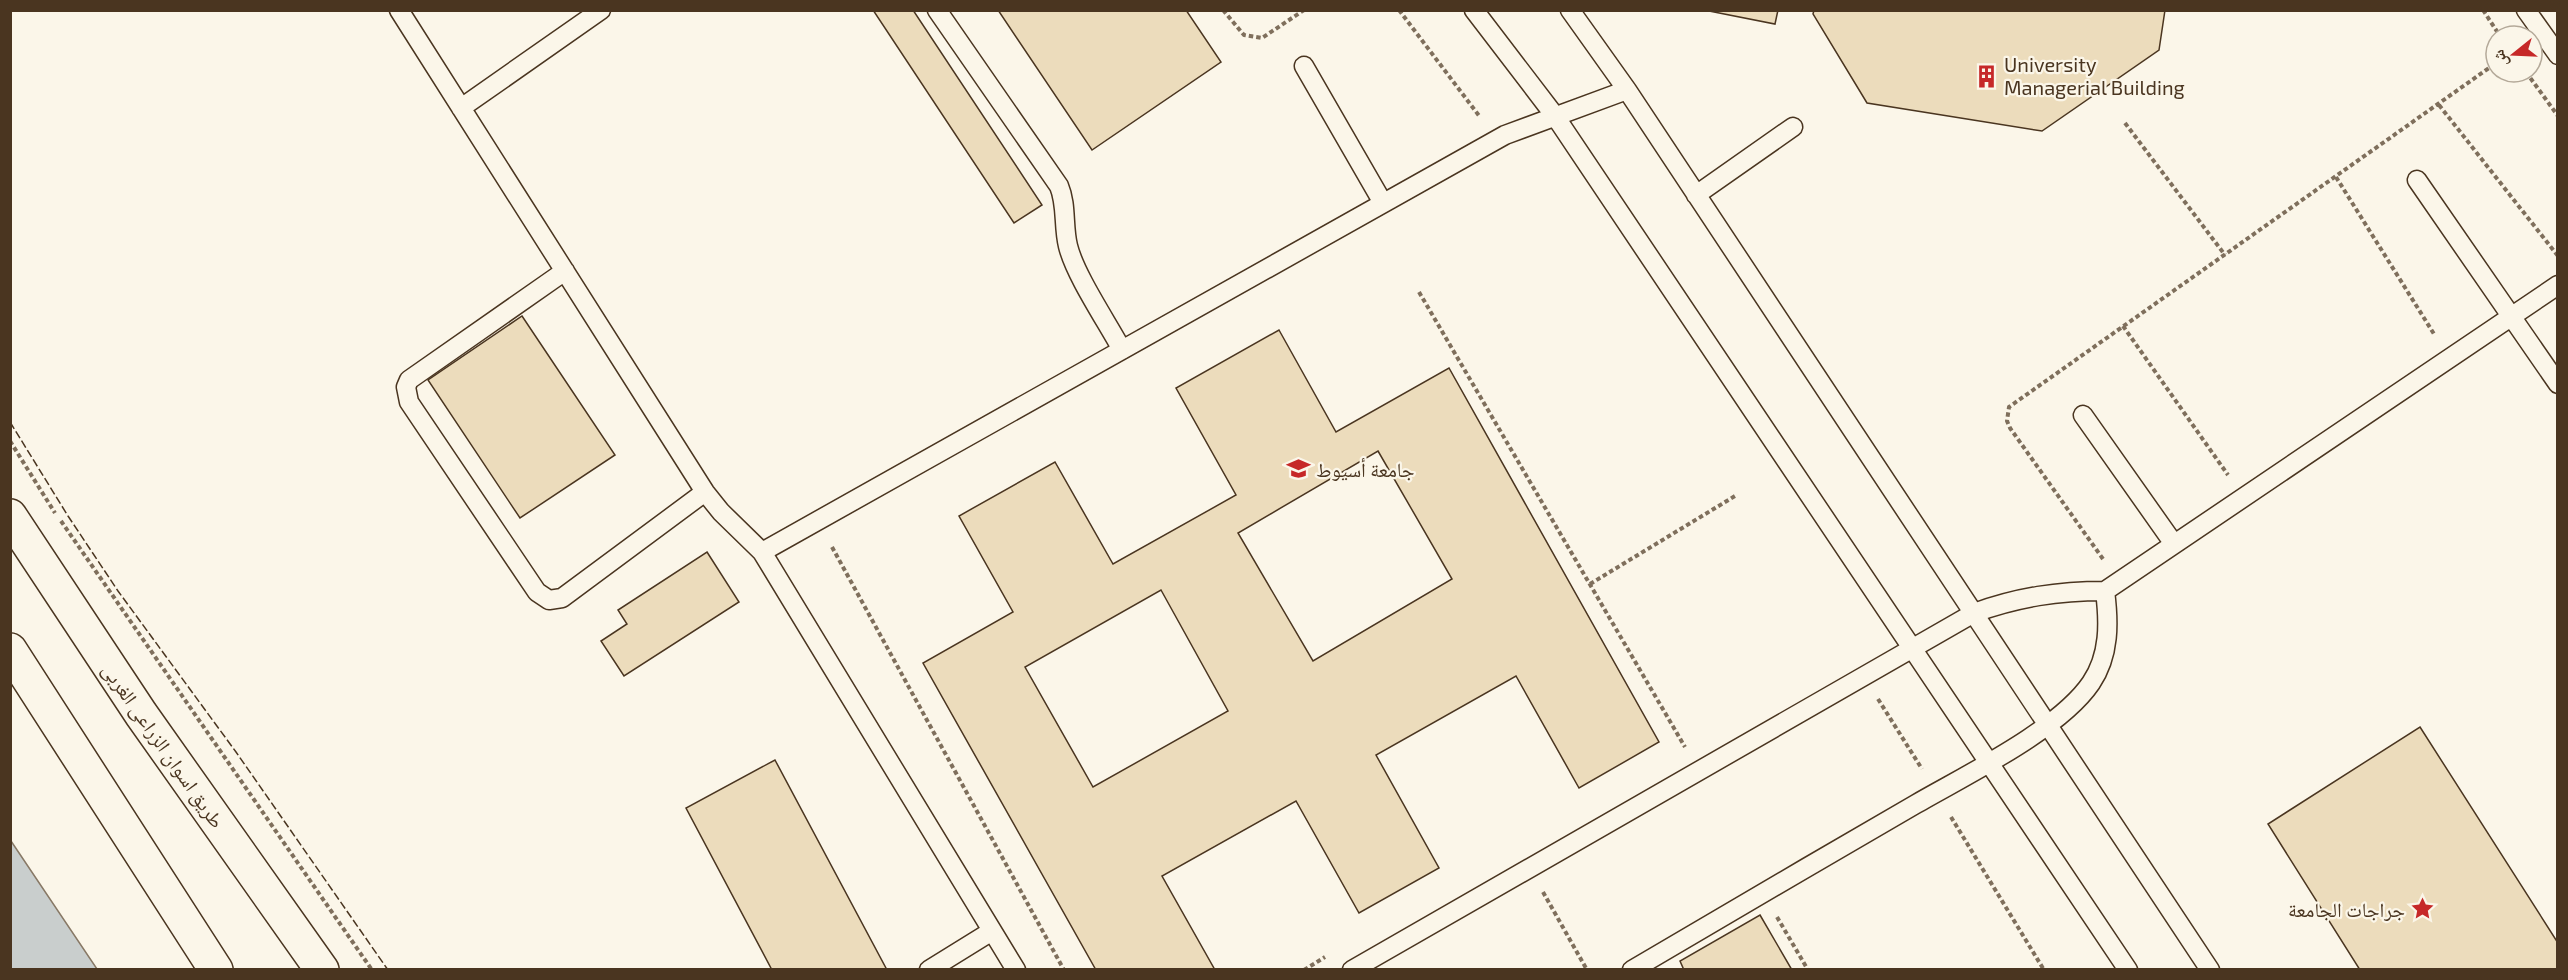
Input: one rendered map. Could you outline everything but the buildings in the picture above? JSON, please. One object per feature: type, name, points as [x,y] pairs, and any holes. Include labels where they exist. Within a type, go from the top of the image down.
[{"type":"main road","name":"طريق اسوان الزراعى الغربى","points":[[10,516],[141,714],[322,969]]},
{"type":"main road","points":[[10,650],[216,969]]},
{"type":"lane","points":[[399,10],[705,492],[721,512],[762,552],[1016,969]]},
{"type":"lane","points":[[460,108],[601,10]]},
{"type":"lane","points":[[937,10],[1059,186],[1070,253],[1122,350]]},
{"type":"lane","points":[[1474,10],[1555,116],[2128,969]]},
{"type":"lane","points":[[1570,10],[1627,90],[2211,969]]},
{"type":"lane","points":[[2526,10],[2558,56]]},
{"type":"lane","points":[[1304,66],[1383,204]]},
{"type":"lane","points":[[762,552],[1497,139],[1627,90]]},
{"type":"lane","points":[[1696,195],[1793,127]]},
{"type":"lane","points":[[2417,180],[2558,384]]},
{"type":"lane","points":[[565,271],[409,380],[406,387],[408,402],[537,592],[549,600],[562,598],[705,492]]},
{"type":"lane","points":[[1352,969],[1974,613],[2038,594],[2112,586],[2558,285]]},
{"type":"lane","points":[[2083,415],[2174,544]]},
{"type":"lane","points":[[1632,969],[1989,762],[2073,706],[2092,681],[2104,653],[2112,586]]},
{"type":"lane","points":[[929,969],[992,931]]},
{"type":"path","points":[[1223,10],[1244,35],[1262,38],[1304,10]]},
{"type":"path","points":[[1399,10],[1497,139]]},
{"type":"path","points":[[2483,10],[2492,24]]},
{"type":"path","points":[[2112,586],[2010,428],[2007,414],[2014,402],[2484,72]]},
{"type":"path","points":[[2535,84],[2558,116]]},
{"type":"path","points":[[2439,105],[2558,256]]},
{"type":"path","points":[[2125,123],[2225,255]]},
{"type":"path","points":[[2336,177],[2450,358]]},
{"type":"path","points":[[1419,292],[1686,748]]},
{"type":"path","points":[[2123,326],[2244,497]]},
{"type":"path","points":[[10,441],[64,525],[372,969]]},
{"type":"path","points":[[1590,584],[1735,496]]},
{"type":"path","points":[[817,521],[1064,969]]},
{"type":"path","points":[[1864,676],[2044,969]]},
{"type":"path","points":[[1675,754],[1696,742]]},
{"type":"path","points":[[1529,868],[1587,969]]},
{"type":"path","points":[[1763,893],[1808,969]]},
{"type":"path","points":[[1304,969],[1335,952]]},
{"type":"shaded area","points":[[11,841],[97,969],[11,969]]},
{"type":"fence","points":[[10,422],[118,591],[236,752],[388,970]]},
{"type":"place","name":"University Managerial Building","points":[[1986,76]]},
{"type":"place","name":"جامعة أسيوط","points":[[1298,469]]},
{"type":"place","name":"جراجات الجامعة","points":[[2423,909]]}]
